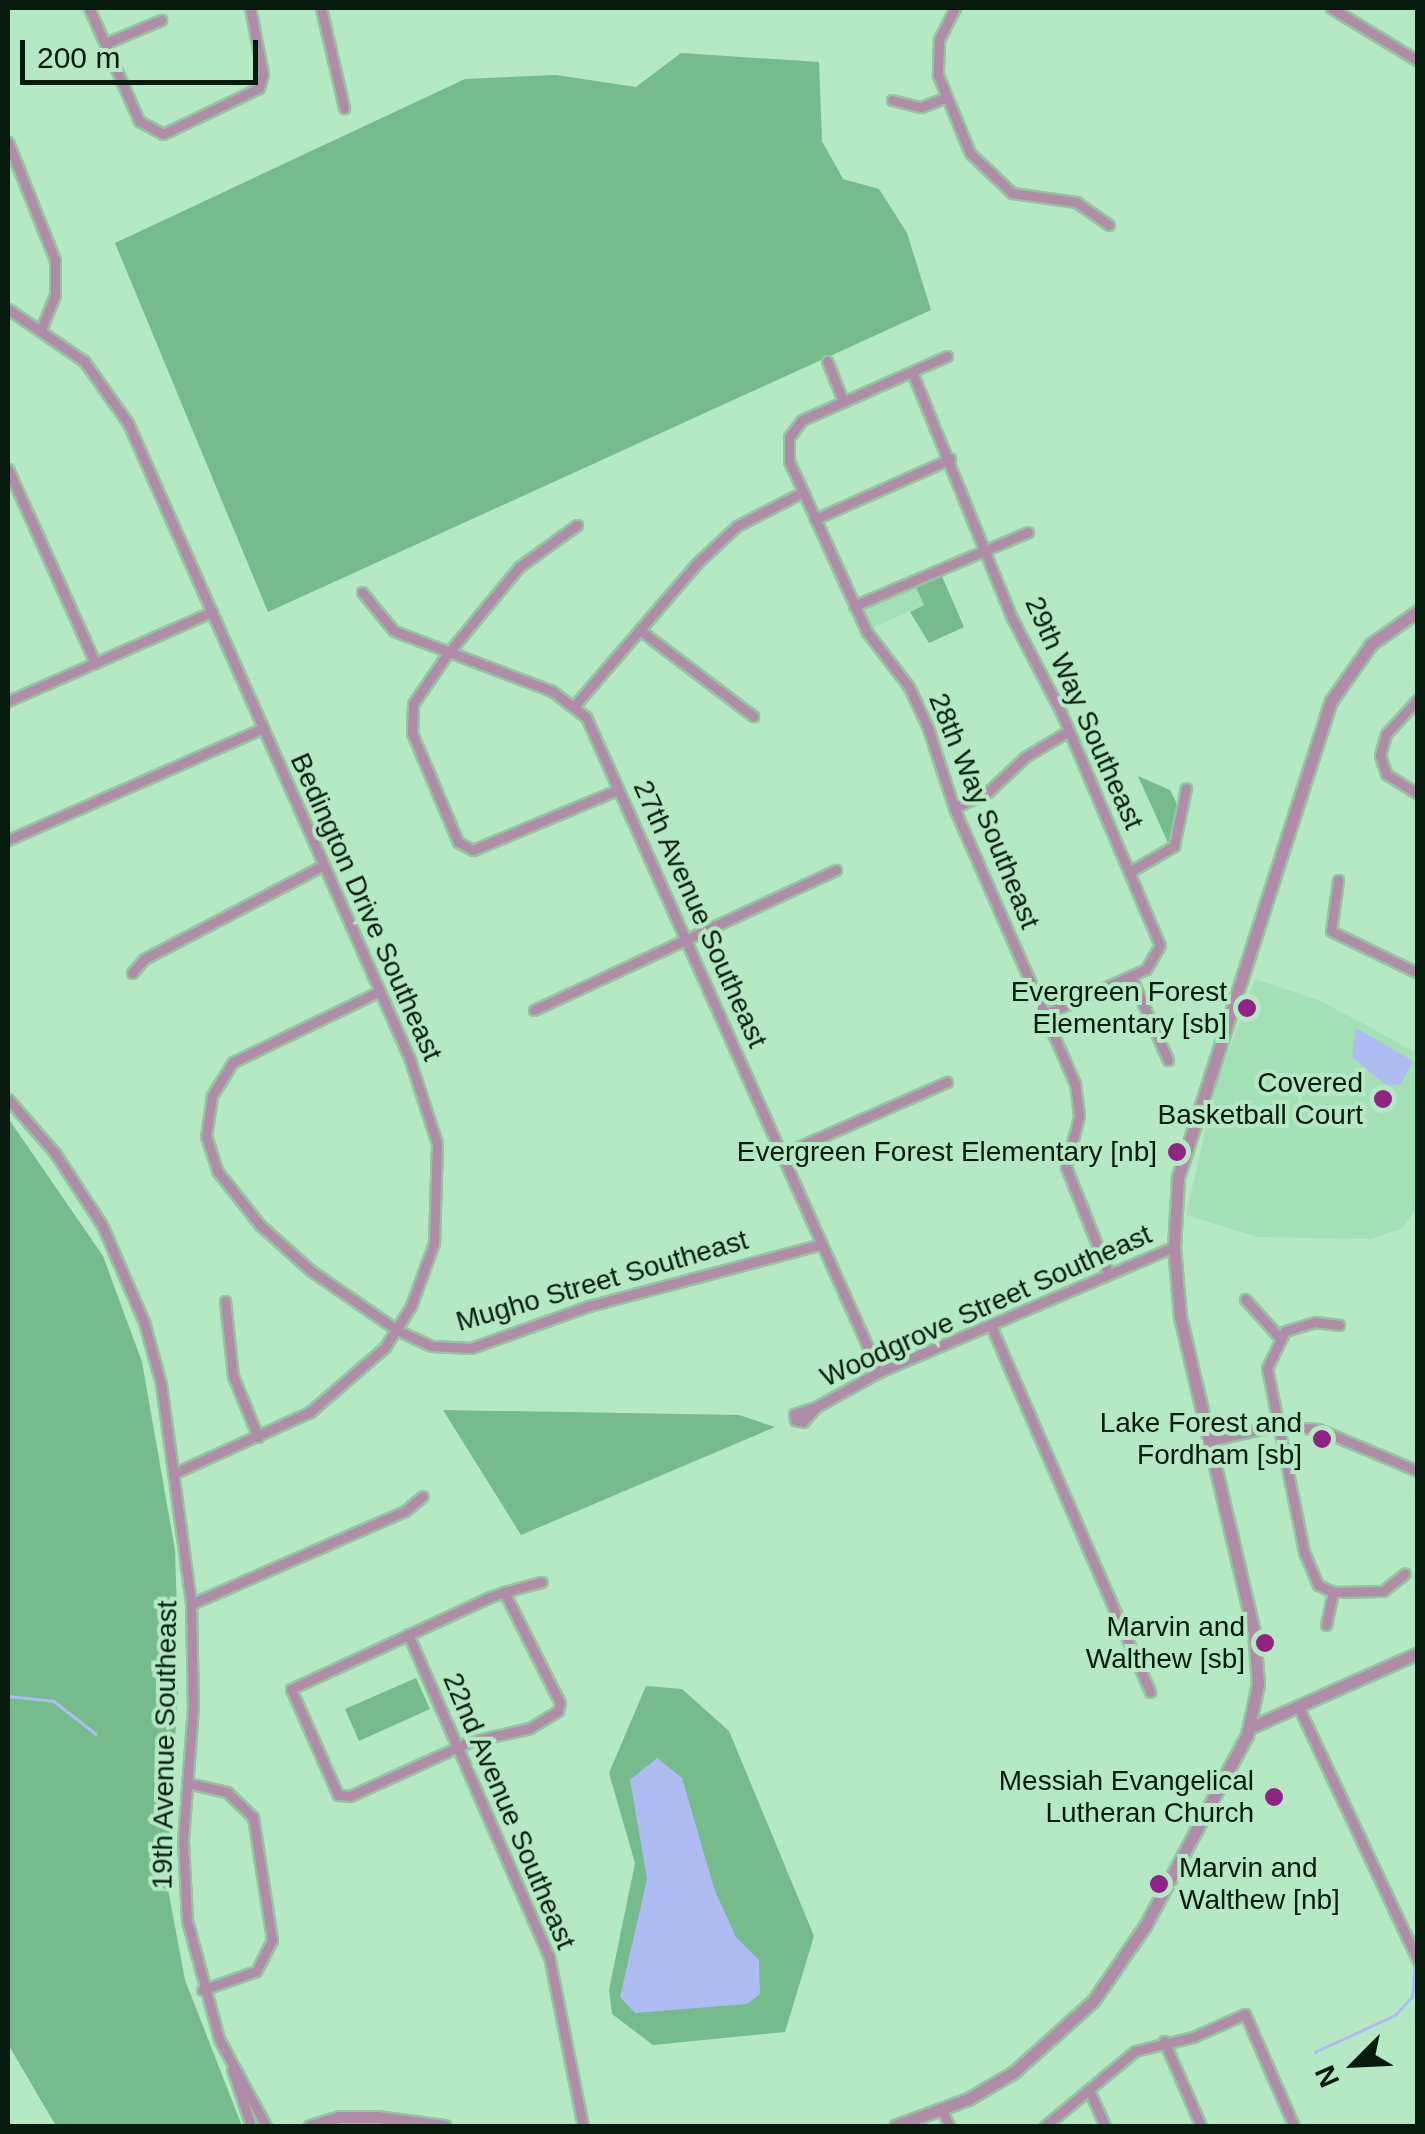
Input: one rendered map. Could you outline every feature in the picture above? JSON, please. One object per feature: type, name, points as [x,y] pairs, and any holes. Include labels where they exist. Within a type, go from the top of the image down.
[{"type":"street","points":[[89,8],[139,121],[163,134],[259,88],[263,74],[250,8]]},
{"type":"street","points":[[321,8],[344,108]]},
{"type":"street","points":[[955,8],[937,54],[945,98],[970,152],[998,184],[1028,197],[1076,202],[1109,226]]},
{"type":"street","points":[[1331,8],[1418,61]]},
{"type":"street","points":[[1348,18],[1354,8]]},
{"type":"street","points":[[106,43],[161,20]]},
{"type":"street","points":[[892,100],[920,107],[945,98]]},
{"type":"street","points":[[8,142],[55,260],[54,296],[42,327]]},
{"type":"street","name":"Bedington Drive Southeast","points":[[8,308],[42,327],[84,361],[122,412],[426,1099],[440,1165],[434,1243],[397,1330],[331,1399],[258,1437],[177,1472]]},
{"type":"street","name":"28th Way Southeast","points":[[947,356],[802,420],[789,437],[788,460],[854,606],[908,687],[954,808],[1046,1014],[1078,1098],[1066,1167],[1071,1192],[1108,1272]]},
{"type":"street","points":[[827,362],[843,401]]},
{"type":"street","name":"29th Way Southeast","points":[[912,372],[988,548],[1012,618],[1131,870],[1160,945],[1146,969],[1131,977]]},
{"type":"street","points":[[814,519],[950,460]]},
{"type":"street","points":[[8,469],[95,663]]},
{"type":"street","points":[[362,592],[394,631],[576,705],[696,562],[737,526],[803,492]]},
{"type":"street","points":[[577,525],[519,567],[448,653],[413,704],[411,720],[458,842],[485,849],[615,790]]},
{"type":"street","points":[[854,606],[1028,532]]},
{"type":"street","points":[[8,701],[212,612]]},
{"type":"street","points":[[895,2126],[942,2110],[1028,2062],[1093,2001],[1145,1926],[1250,1728],[1258,1684],[1254,1632],[1180,1317],[1174,1247],[1186,1142],[1324,718],[1359,656],[1418,612]]},
{"type":"street","points":[[641,631],[752,716]]},
{"type":"street","points":[[1418,699],[1386,734],[1380,755],[1386,774],[1418,794]]},
{"type":"street","name":"27th Avenue Southeast","points":[[576,705],[616,773],[615,790],[686,939],[878,1372]]},
{"type":"street","points":[[8,840],[263,728]]},
{"type":"street","points":[[954,808],[988,792],[1025,757],[1067,732]]},
{"type":"street","points":[[1131,870],[1174,846],[1186,788]]},
{"type":"street","points":[[132,973],[144,959],[324,866]]},
{"type":"street","points":[[534,1010],[836,870]]},
{"type":"street","points":[[1338,880],[1331,931],[1418,973]]},
{"type":"street","points":[[1046,1014],[1131,977],[1168,1060]]},
{"type":"street","name":"Mugho Street Southeast","points":[[380,991],[234,1062],[212,1096],[206,1136],[218,1172],[259,1224],[310,1270],[397,1330],[432,1346],[471,1348],[589,1306],[822,1244]]},
{"type":"street","points":[[782,1154],[947,1082]]},
{"type":"street","name":"19th Avenue Southeast","points":[[8,1099],[70,1174],[114,1250],[150,1340],[177,1472],[190,1604],[185,1894],[202,1990],[232,2069]]},
{"type":"street","name":"Woodgrove Street Southeast","points":[[816,1406],[878,1372],[1174,1247]]},
{"type":"street","points":[[1246,1299],[1279,1337]]},
{"type":"street","points":[[225,1301],[233,1376],[258,1437]]},
{"type":"street","points":[[1339,1325],[1315,1322],[1279,1337],[1268,1368],[1274,1426],[1309,1568],[1318,1585],[1333,1592],[1370,1594],[1404,1573]]},
{"type":"street","points":[[991,1326],[1150,1692]]},
{"type":"street","points":[[1210,1441],[1274,1426],[1330,1432],[1418,1471]]},
{"type":"street","points":[[190,1604],[405,1512],[423,1496]]},
{"type":"street","points":[[504,1592],[560,1707],[539,1724],[457,1747],[350,1796],[338,1795],[290,1696],[296,1684],[504,1592],[542,1582]]},
{"type":"street","points":[[1326,1625],[1333,1592]]},
{"type":"street","name":"22nd Avenue Southeast","points":[[408,1634],[549,1956],[583,2126]]},
{"type":"street","points":[[1250,1728],[1418,1653]]},
{"type":"street","points":[[1298,1706],[1418,1961]]},
{"type":"street","points":[[187,1783],[227,1792],[254,1817],[272,1940],[256,1971],[202,1990]]},
{"type":"street","points":[[1045,2126],[1135,2051],[1164,2041],[1194,2037],[1245,2014],[1294,2126]]},
{"type":"street","points":[[1164,2041],[1201,2126]]},
{"type":"street","points":[[232,2069],[251,2126]]},
{"type":"street","points":[[232,2069],[266,2126]]},
{"type":"street","points":[[1089,2090],[1105,2126]]},
{"type":"street","points":[[942,2110],[950,2126]]},
{"type":"street","points":[[310,2126],[393,2118],[444,2126]]},
{"type":"shaded area","points":[[681,53],[819,62],[822,141],[843,179],[879,189],[907,233],[931,310],[268,612],[115,243],[465,79],[556,75],[636,87]]},
{"type":"shaded area","points":[[941,574],[964,627],[929,643],[910,612],[924,605],[915,585]]},
{"type":"shaded area","points":[[915,585],[924,605],[870,629],[862,608]]},
{"type":"shaded area","points":[[1138,776],[1170,790],[1176,802],[1177,828],[1169,845]]},
{"type":"shaded area","points":[[1255,979],[1321,1001],[1417,1053],[1417,1208],[1402,1228],[1371,1239],[1258,1237],[1186,1215],[1215,1089]]},
{"type":"shaded area","points":[[8,1118],[103,1256],[142,1362],[175,1550],[179,1671],[167,1884],[185,1980],[242,2126],[56,2126],[8,2044]]},
{"type":"shaded area","points":[[443,1410],[739,1415],[775,1427],[521,1535]]},
{"type":"shaded area","points":[[416,1678],[430,1709],[359,1741],[345,1709]]},
{"type":"shaded area","points":[[646,1686],[682,1689],[729,1731],[814,1936],[785,2032],[653,2045],[612,2014],[609,1990],[635,1863],[609,1773]]},
{"type":"water","points":[[1356,1028],[1413,1061],[1401,1084],[1387,1086],[1352,1057]]},
{"type":"water","points":[[657,1758],[682,1778],[715,1891],[736,1937],[759,1960],[760,1994],[747,2004],[635,2013],[620,1997],[647,1879],[630,1780]]},
{"type":"waterway","points":[[8,1696],[54,1701],[96,1734]]},
{"type":"waterway","points":[[1315,2052],[1395,2015],[1412,1997],[1415,1962]]},
{"type":"place","name":"Evergreen Forest Elementary [sb]","points":[[1247,1008]]},
{"type":"place","name":"Covered Basketball Court","points":[[1383,1099]]},
{"type":"place","name":"Evergreen Forest Elementary [nb]","points":[[1177,1152]]},
{"type":"place","name":"Lake Forest and Fordham [sb]","points":[[1322,1439]]},
{"type":"place","name":"Marvin and Walthew [sb]","points":[[1265,1643]]},
{"type":"place","name":"Messiah Evangelical Lutheran Church","points":[[1274,1797]]},
{"type":"place","name":"Marvin and Walthew [nb]","points":[[1159,1884]]}]
